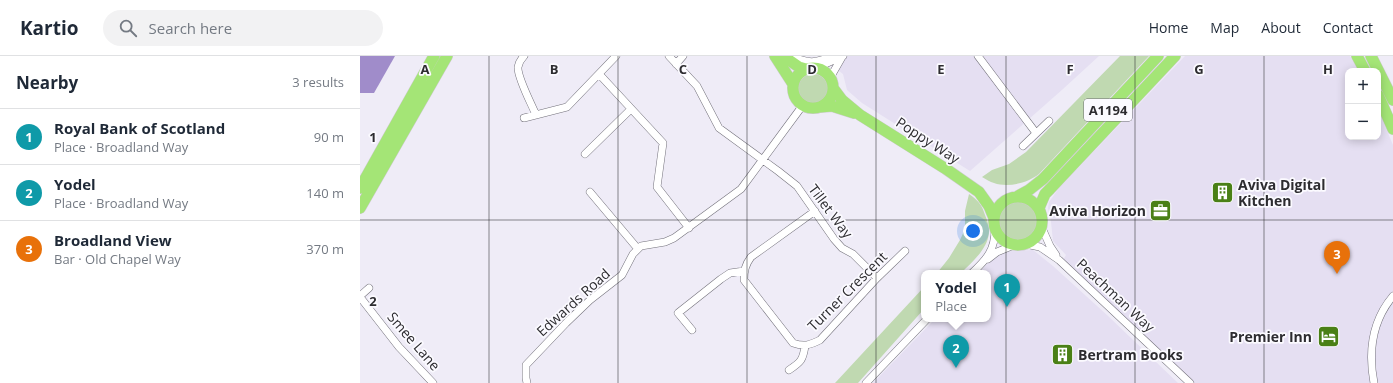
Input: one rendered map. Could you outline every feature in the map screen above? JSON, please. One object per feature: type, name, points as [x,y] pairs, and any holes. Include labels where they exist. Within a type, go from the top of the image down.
[{"type":"highway","points":[[360,188],[434,56]]},
{"type":"highway","points":[[360,208],[447,56]]},
{"type":"highway","points":[[775,56],[793,84],[795,96],[798,101],[808,108],[820,107],[826,104],[830,100],[832,83],[822,70],[798,67],[783,56]]},
{"type":"highway","name":"A1194","points":[[1013,197],[1029,190],[1044,179],[1158,56]]},
{"type":"highway","name":"A1194","points":[[1039,208],[1045,194],[1050,188],[1174,56]]},
{"type":"highway","points":[[1357,56],[1363,68]]},
{"type":"highway","points":[[1371,56],[1393,100]]},
{"type":"highway","points":[[793,84],[800,72],[811,68]]},
{"type":"highway","name":"Poppy Way","points":[[832,83],[842,100],[860,115],[946,169],[979,192],[997,199],[1013,197]]},
{"type":"highway","points":[[1381,102],[1393,129]]},
{"type":"highway","name":"Poppy Way","points":[[820,107],[832,106],[860,115]]},
{"type":"highway","name":"Poppy Way","points":[[979,192],[989,206],[994,223]]},
{"type":"highway","points":[[1013,197],[1031,200],[1039,208],[1043,218],[1042,228],[1036,238],[1020,245],[1006,243],[1001,239],[994,223],[995,212],[999,205],[1013,197]]},
{"type":"street","points":[[524,56],[520,60],[518,69],[536,115]]},
{"type":"street","points":[[524,118],[567,107],[616,56]]},
{"type":"street","name":"Tillet Way","points":[[669,56],[697,86],[719,128],[797,186],[834,239],[842,248],[853,254],[877,278]]},
{"type":"street","points":[[676,64],[683,56]]},
{"type":"street","points":[[792,56],[799,60],[810,62],[820,61],[832,56]]},
{"type":"street","points":[[811,68],[843,56]]},
{"type":"street","points":[[832,83],[843,56]]},
{"type":"street","points":[[978,56],[1036,133]]},
{"type":"street","points":[[599,74],[663,143],[657,187],[689,228]]},
{"type":"street","points":[[590,192],[638,249],[641,246],[665,242],[689,228],[741,189],[803,105]]},
{"type":"street","points":[[586,154],[631,109]]},
{"type":"street","points":[[1023,146],[1049,121]]},
{"type":"street","points":[[692,330],[678,313],[730,273],[744,271],[746,264],[751,257],[815,211]]},
{"type":"street","points":[[984,261],[994,245],[994,223]]},
{"type":"street","name":"Peachman Way","points":[[1042,228],[1050,246],[1059,260]]},
{"type":"street","points":[[975,270],[984,261],[997,252],[1020,245]]},
{"type":"street","name":"Peachman Way","points":[[1020,245],[1040,247],[1059,260],[1190,383]]},
{"type":"street","name":"Edwards Road","points":[[527,383],[526,365],[590,300],[622,275],[632,254],[638,249]]},
{"type":"street","name":"Turner Crescent","points":[[744,271],[744,280],[793,344],[805,346],[820,340],[877,278],[905,251]]},
{"type":"street","name":"Smee Lane","points":[[369,288],[360,296],[399,347],[433,383]]},
{"type":"street","points":[[1374,383],[1371,368],[1371,348],[1374,333],[1378,319],[1393,296]]},
{"type":"street","points":[[866,383],[924,322]]},
{"type":"street","name":"Turner Crescent","points":[[789,370],[799,364],[803,358],[805,346]]},
{"type":"shaded area","points":[[360,56],[395,56],[374,93],[360,93]]},
{"type":"shaded area","points":[[819,56],[1099,56],[970,171],[862,103],[847,90],[843,74]]},
{"type":"shaded area","points":[[1185,56],[1350,56],[1357,68],[1345,68],[1345,140],[1381,140],[1381,116],[1393,145],[1393,383],[1190,383],[1062,262],[1066,255],[1053,241],[1048,208],[1049,202],[1059,188]]},
{"type":"shaded area","points":[[1033,250],[1107,315],[1178,383],[873,383],[932,322],[991,322],[991,270],[982,270],[988,263],[1002,254],[1011,251]]},
{"type":"green space","points":[[1120,56],[1149,56],[1039,174],[1024,182],[1011,185],[994,183],[982,177],[992,170],[1009,164],[1026,152]]},
{"type":"green space","points":[[813,74],[819,75],[827,83],[827,95],[819,103],[813,104],[807,103],[799,95],[798,89],[799,83],[807,75]]},
{"type":"green space","points":[[969,194],[975,198],[984,211],[989,229],[988,239],[982,250],[964,270],[939,270],[949,258],[965,229],[965,211]]},
{"type":"green space","points":[[1018,202],[1031,208],[1037,221],[1031,234],[1018,240],[1005,234],[999,221],[1005,208]]},
{"type":"green space","points":[[921,290],[921,312],[858,383],[835,383]]},
{"type":"place","name":"Aviva Digital Kitchen","points":[[1222,192]]},
{"type":"place","name":"Aviva Horizon","points":[[1161,210]]},
{"type":"place","name":"Broadland View","points":[[1337,274]]},
{"type":"place","name":"Royal Bank of Scotland","points":[[1007,307]]},
{"type":"place","name":"Premier Inn","points":[[1328,336]]},
{"type":"place","name":"Bertram Books","points":[[1063,354]]},
{"type":"place","name":"Yodel","points":[[956,368]]}]
